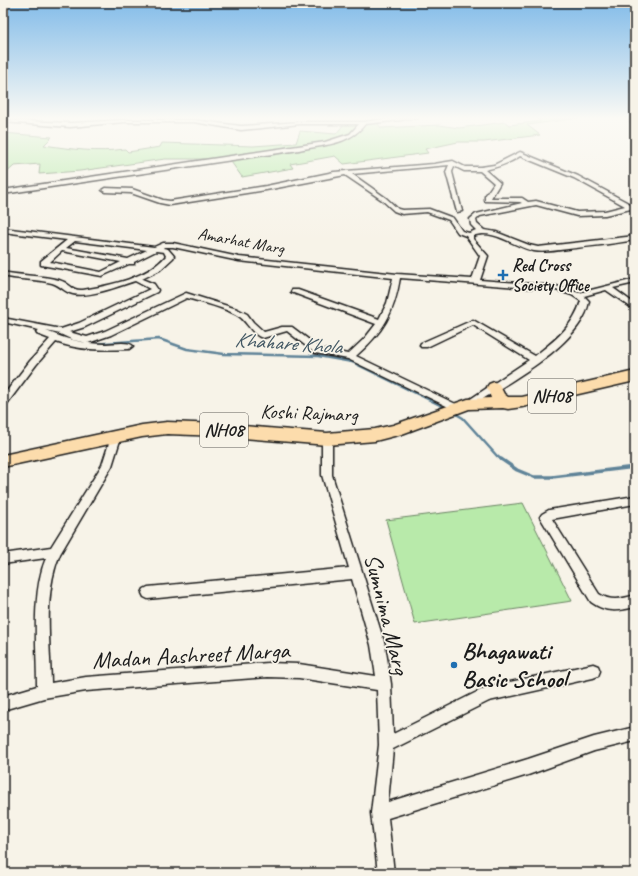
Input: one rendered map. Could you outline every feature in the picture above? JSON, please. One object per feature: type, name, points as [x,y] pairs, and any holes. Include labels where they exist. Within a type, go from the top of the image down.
[{"type":"main road","name":"Koshi Rajmarg","points":[[3,461],[142,431],[167,428],[220,430],[327,439],[375,435],[396,430],[456,408],[508,404],[544,398],[635,376]]},
{"type":"main road","points":[[494,387],[496,396],[508,404]]},
{"type":"street","points":[[3,192],[226,159]]},
{"type":"street","points":[[105,190],[132,191],[162,202],[170,202],[260,189],[346,173],[434,166],[453,163],[464,169],[481,169],[496,166],[513,159]]},
{"type":"street","points":[[532,159],[576,177],[633,207]]},
{"type":"street","points":[[453,163],[449,172],[459,211]]},
{"type":"street","points":[[481,169],[497,183],[486,198],[487,200],[514,199],[522,200],[527,204]]},
{"type":"street","points":[[346,173],[380,196],[396,210],[402,212],[428,210],[451,219],[460,232],[469,235],[474,232],[481,231],[507,237],[536,250],[591,245],[635,238]]},
{"type":"street","points":[[451,219],[455,213],[459,211],[472,213],[536,203],[577,214],[605,213],[633,207]]},
{"type":"street","points":[[472,213],[474,225],[481,231]]},
{"type":"street","name":"Amarhat Marg","points":[[3,230],[155,249],[163,245],[173,245],[239,259],[397,276],[556,288],[580,295]]},
{"type":"street","points":[[469,235],[470,239],[484,256],[483,264],[476,276],[476,282]]},
{"type":"street","points":[[73,239],[44,263],[131,262]]},
{"type":"street","points":[[3,274],[11,277],[42,278],[62,283],[70,291],[80,293],[152,272],[163,265],[170,256],[166,250],[155,249],[131,262],[102,274],[88,262],[61,249]]},
{"type":"street","points":[[350,357],[360,349],[382,323],[391,306],[397,276]]},
{"type":"street","points":[[3,403],[32,363],[57,336],[82,326],[154,290],[151,286],[135,278]]},
{"type":"street","points":[[3,324],[34,329],[49,335],[88,340],[108,333],[186,294],[244,316],[250,324],[263,334],[289,328],[318,350],[350,357],[456,408],[494,387],[559,343],[580,316],[585,306],[585,301],[580,295],[635,281]]},
{"type":"street","points":[[607,287],[635,308]]},
{"type":"street","points":[[295,292],[382,323]]},
{"type":"street","points":[[3,320],[57,336],[70,343],[98,347],[129,346]]},
{"type":"street","points":[[424,345],[472,322],[536,360]]},
{"type":"street","points":[[44,691],[43,598],[48,568],[55,552],[107,466],[116,437]]},
{"type":"street","name":"Sumnima Marg","points":[[327,439],[327,475],[378,645],[384,684],[386,745],[379,813],[386,873]]},
{"type":"street","points":[[635,500],[549,515],[546,517],[595,598],[604,605],[611,606],[635,601]]},
{"type":"street","points":[[3,558],[55,552]]},
{"type":"street","points":[[148,593],[356,573]]},
{"type":"street","name":"Madan Aashreet Marga","points":[[3,703],[44,691],[86,684],[268,670],[299,671],[384,684]]},
{"type":"street","points":[[386,745],[487,694],[594,671]]},
{"type":"street","points":[[379,813],[528,767],[594,744],[635,734]]},
{"type":"green space","points":[[3,159],[319,159],[290,164],[293,168],[242,177],[229,159],[165,159],[80,171],[39,174],[40,164],[14,166],[3,176]]},
{"type":"green space","points":[[338,159],[383,159],[344,164]]},
{"type":"green space","points":[[523,503],[572,601],[415,624],[386,520]]},
{"type":"waterway","name":"Khahare Khola","points":[[55,333],[77,341],[93,344],[159,339],[187,349],[224,354],[318,356],[352,362],[446,408]]},
{"type":"waterway","name":"Khahare Khola","points":[[453,412],[463,418],[502,460]]},
{"type":"waterway","name":"Khahare Khola","points":[[501,459],[517,470],[534,477],[552,477],[635,467]]},
{"type":"place","name":"Red Cross Society Office","points":[[503,275]]},
{"type":"place","name":"Bhagawati Basic School","points":[[454,665]]}]
